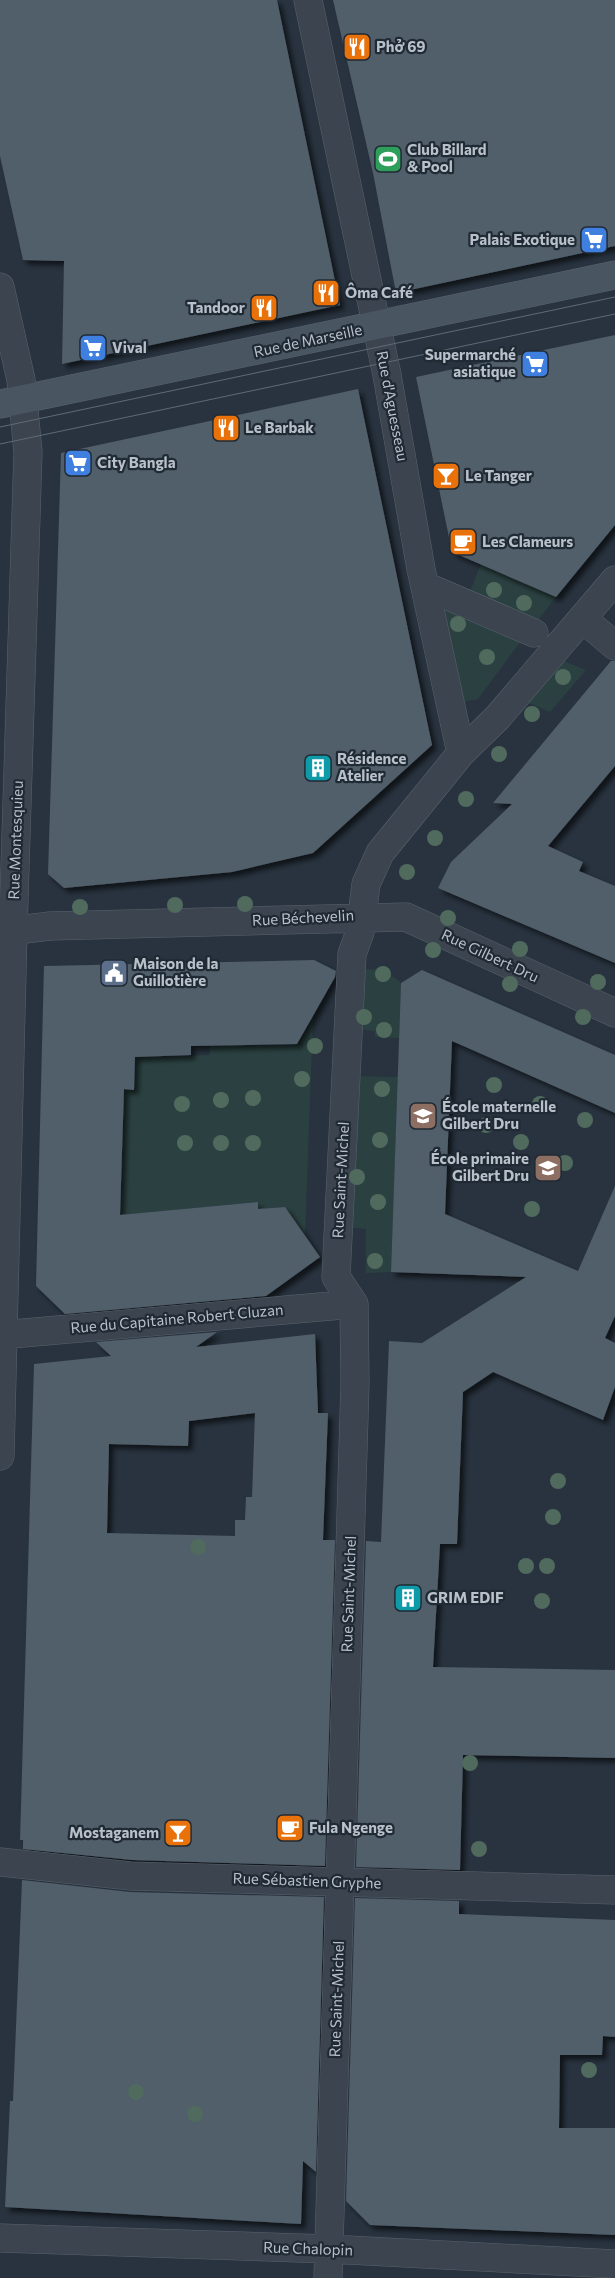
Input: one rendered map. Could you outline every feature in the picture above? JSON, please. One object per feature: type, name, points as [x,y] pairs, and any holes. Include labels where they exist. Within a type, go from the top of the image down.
[{"type":"street","name":"Rue d'Aguesseau","points":[[308,0],[376,326],[425,586],[461,753]]},
{"type":"street","name":"Rue de Marseille","points":[[12,402],[615,275]]},
{"type":"street","name":"Rue Montesquieu","points":[[0,287],[12,402],[28,452],[6,932],[0,1456]]},
{"type":"street","name":"Rue Béchevelin","points":[[6,932],[50,926],[361,917],[366,884],[380,853],[430,789],[461,753],[497,718],[615,580]]},
{"type":"street","points":[[425,586],[534,633]]},
{"type":"street","points":[[583,619],[615,646]]},
{"type":"street","name":"Rue Gilbert Dru","points":[[361,917],[406,917],[615,1013]]},
{"type":"street","name":"Rue Saint-Michel","points":[[328,2278],[355,1382],[354,1304],[336,1277],[352,954],[360,932],[361,917]]},
{"type":"street","name":"Rue du Capitaine Robert Cluzan","points":[[2,1335],[354,1304]]},
{"type":"street","name":"Rue Sébastien Gryphe","points":[[0,1862],[131,1876],[615,1890]]},
{"type":"street","name":"Rue Chalopin","points":[[0,2238],[329,2250],[615,2264]]},
{"type":"green space","points":[[481,564],[556,597],[535,624],[469,594]]},
{"type":"green space","points":[[439,601],[524,637],[478,699],[462,702]]},
{"type":"green space","points":[[559,659],[586,670],[550,712],[524,701]]},
{"type":"green space","points":[[357,969],[385,970],[401,983],[399,1038],[375,1037],[375,1031],[355,1029]]},
{"type":"green space","points":[[313,1018],[305,1234],[285,1207],[258,1209],[258,1202],[175,1210],[121,1227],[113,1192],[121,1191],[123,1122],[118,1089],[134,1089],[135,1057],[210,1055],[210,1046],[299,1044]]},
{"type":"green space","points":[[353,1076],[398,1077],[391,1272],[366,1273],[366,1229],[346,1227]]},
{"type":"building","points":[[0,0],[277,0],[340,305],[62,364],[64,261],[23,260],[0,156]]},
{"type":"building","points":[[333,0],[615,0],[615,246],[396,293],[373,173]]},
{"type":"building","points":[[615,335],[615,525],[556,597],[452,552],[416,377]]},
{"type":"building","points":[[358,389],[432,745],[313,853],[232,872],[64,888],[48,874],[61,453]]},
{"type":"building","points":[[611,661],[615,661],[615,766],[548,846],[583,862],[579,871],[615,886],[615,963],[438,888],[451,862],[512,804],[493,803]]},
{"type":"building","points":[[314,960],[336,971],[335,977],[297,1044],[191,1046],[191,1055],[135,1057],[134,1090],[124,1089],[120,1215],[258,1202],[258,1209],[285,1207],[320,1257],[266,1296],[65,1314],[36,1286],[44,966]]},
{"type":"building","points":[[422,970],[615,1055],[615,1113],[452,1041],[445,1214],[578,1271],[615,1186],[615,1316],[605,1338],[615,1343],[615,1387],[603,1420],[493,1372],[463,1392],[457,1544],[440,1544],[433,1667],[615,1670],[615,1758],[463,1755],[460,1870],[356,1867],[366,1541],[381,1542],[389,1341],[422,1343],[526,1277],[391,1272],[401,983]]},
{"type":"building","points":[[217,1332],[196,1347],[315,1334],[318,1413],[328,1413],[323,1540],[335,1540],[325,1866],[132,1860],[23,1849],[23,1840],[20,1840],[34,1364],[111,1356],[96,1342]],"holes":[[[255,1413],[252,1497],[246,1497],[245,1520],[235,1520],[235,1536],[107,1533],[109,1444],[188,1446],[189,1421]]]},
{"type":"building","points":[[22,1880],[130,1892],[324,1897],[316,2172],[303,2161],[301,2224],[5,2207],[10,2101],[13,2101]]},
{"type":"building","points":[[355,1898],[459,1901],[459,1914],[615,1920],[615,2037],[603,2036],[602,2055],[560,2055],[559,2128],[615,2128],[615,2235],[370,2225],[346,2201]]},
{"type":"tram line","points":[[0,427],[615,297]]},
{"type":"tram line","points":[[0,444],[615,314]]},
{"type":"place","name":"Phở 69","points":[[357,47]]},
{"type":"place","name":"Club Billard & Pool","points":[[388,159]]},
{"type":"place","name":"Palais Exotique","points":[[594,240]]},
{"type":"place","name":"Ôma Café","points":[[326,293]]},
{"type":"place","name":"Tandoor","points":[[264,308]]},
{"type":"place","name":"Vival","points":[[93,348]]},
{"type":"place","name":"Supermarché asiatique","points":[[535,364]]},
{"type":"place","name":"Le Barbak","points":[[226,428]]},
{"type":"place","name":"City Bangla","points":[[78,463]]},
{"type":"place","name":"Le Tanger","points":[[446,476]]},
{"type":"place","name":"Les Clameurs","points":[[463,542]]},
{"type":"place","name":"Résidence Atelier","points":[[318,768]]},
{"type":"place","name":"Maison de la Guillotière","points":[[114,973]]},
{"type":"place","name":"École maternelle Gilbert Dru","points":[[423,1116]]},
{"type":"place","name":"École primaire Gilbert Dru","points":[[548,1168]]},
{"type":"place","name":"GRIM EDIF","points":[[408,1598]]},
{"type":"place","name":"Fula Ngenge","points":[[290,1828]]},
{"type":"place","name":"Mostaganem","points":[[178,1833]]}]
